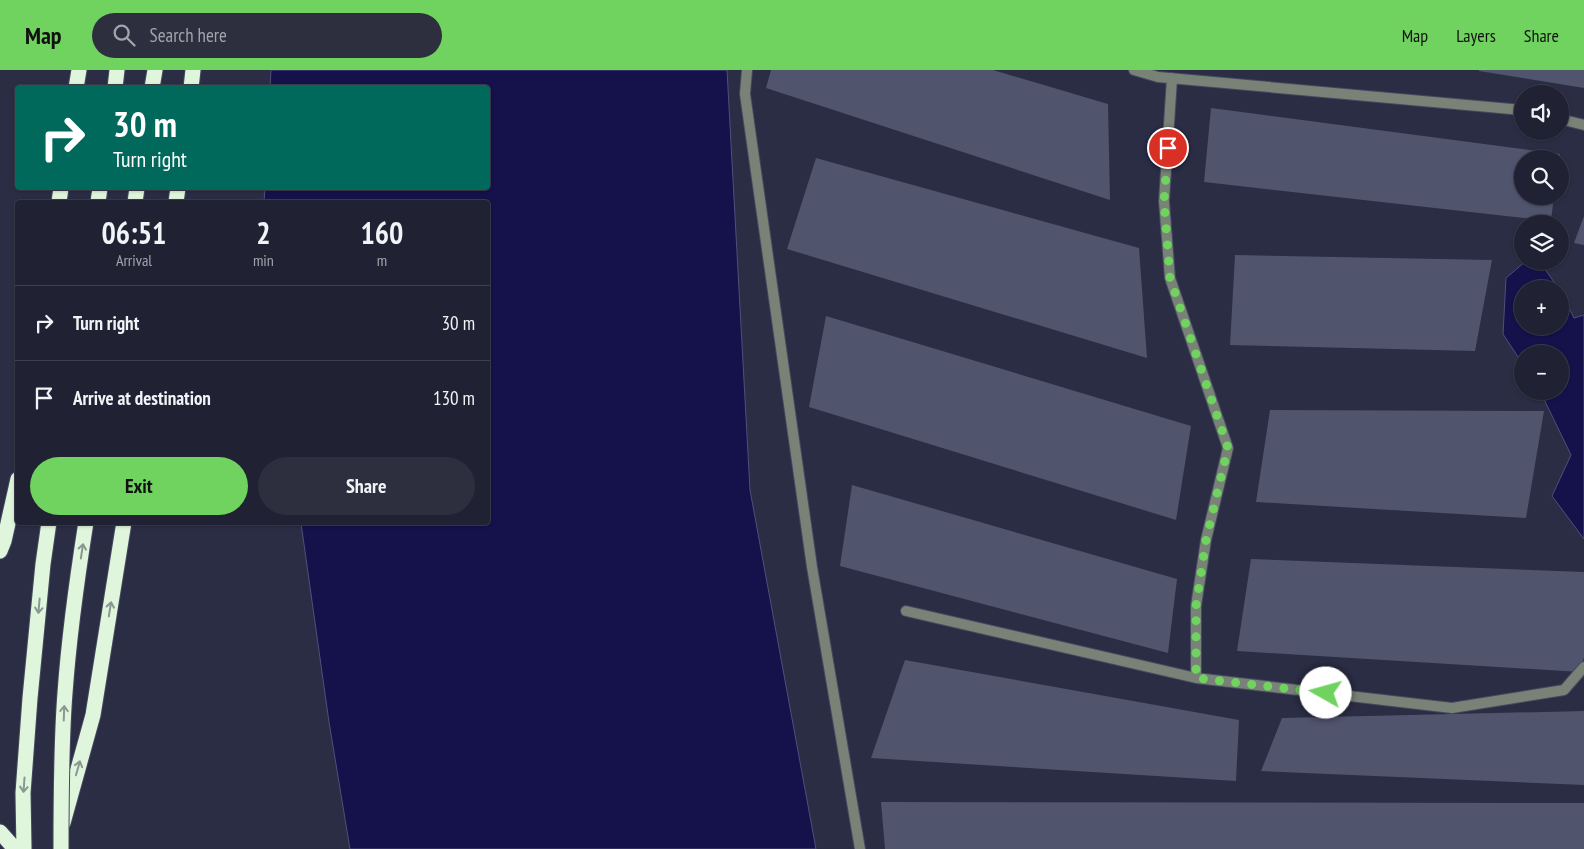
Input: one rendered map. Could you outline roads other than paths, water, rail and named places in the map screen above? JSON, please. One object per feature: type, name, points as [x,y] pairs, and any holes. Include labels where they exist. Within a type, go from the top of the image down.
[{"type":"highway","points":[[76,85],[79,70]]},
{"type":"highway","points":[[115,85],[117,70]]},
{"type":"highway","points":[[152,85],[155,70]]},
{"type":"highway","points":[[191,85],[193,70]]},
{"type":"highway","points":[[1,546],[15,491]]},
{"type":"highway","points":[[24,849],[23,793],[30,698],[49,525]]},
{"type":"highway","points":[[61,849],[65,694],[76,589],[86,525]]},
{"type":"highway","points":[[56,849],[93,715],[124,525]]},
{"type":"highway","points":[[0,832],[15,849]]},
{"type":"street","points":[[747,70],[745,94],[810,548],[860,849]]},
{"type":"street","points":[[1134,70],[1158,77],[1514,109]]},
{"type":"street","points":[[1172,78],[1164,201],[1170,278],[1228,448],[1206,540],[1196,606],[1196,678]]},
{"type":"street","points":[[1569,121],[1584,125]]},
{"type":"street","points":[[906,611],[1196,678],[1452,708],[1564,690],[1584,667]]}]
